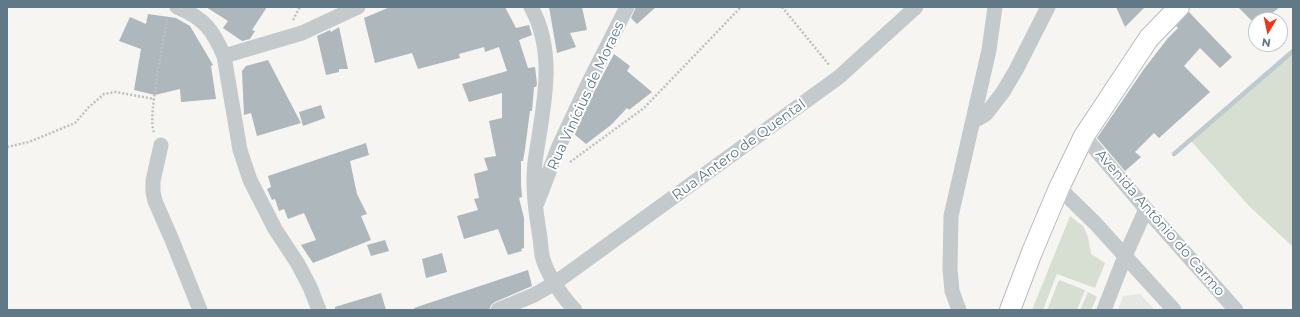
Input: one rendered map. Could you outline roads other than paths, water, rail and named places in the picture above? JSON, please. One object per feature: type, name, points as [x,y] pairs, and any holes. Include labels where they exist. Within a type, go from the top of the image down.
[{"type":"main road","points":[[1010,310],[1032,252],[1059,188],[1084,136],[1149,38],[1179,7]]},
{"type":"street","points":[[224,56],[302,32],[358,7]]},
{"type":"street","points":[[531,7],[538,19],[544,45],[547,75],[535,164],[534,190],[536,208],[544,262],[565,300],[575,310]]},
{"type":"street","name":"Rua Vinícius de Moraes","points":[[536,208],[559,146],[627,7]]},
{"type":"street","name":"Rua Antero de Quental","points":[[498,310],[534,295],[555,283],[839,77],[916,7]]},
{"type":"street","points":[[959,310],[952,291],[950,269],[951,216],[974,121],[989,50],[995,7]]},
{"type":"street","points":[[974,121],[986,114],[1003,92],[1048,7]]},
{"type":"street","points":[[173,11],[196,16],[210,28],[218,42],[224,56],[240,150],[250,180],[275,229],[298,264],[310,287],[318,310]]},
{"type":"street","name":"Avenida Antônio do Carmo","points":[[1084,136],[1146,209],[1236,310]]},
{"type":"street","points":[[161,145],[153,181],[155,201],[200,310]]},
{"type":"street","points":[[1059,188],[1096,223],[1174,310]]},
{"type":"street","points":[[1104,310],[1125,256],[1146,209]]},
{"type":"waterway","points":[[1174,154],[1293,51]]}]
